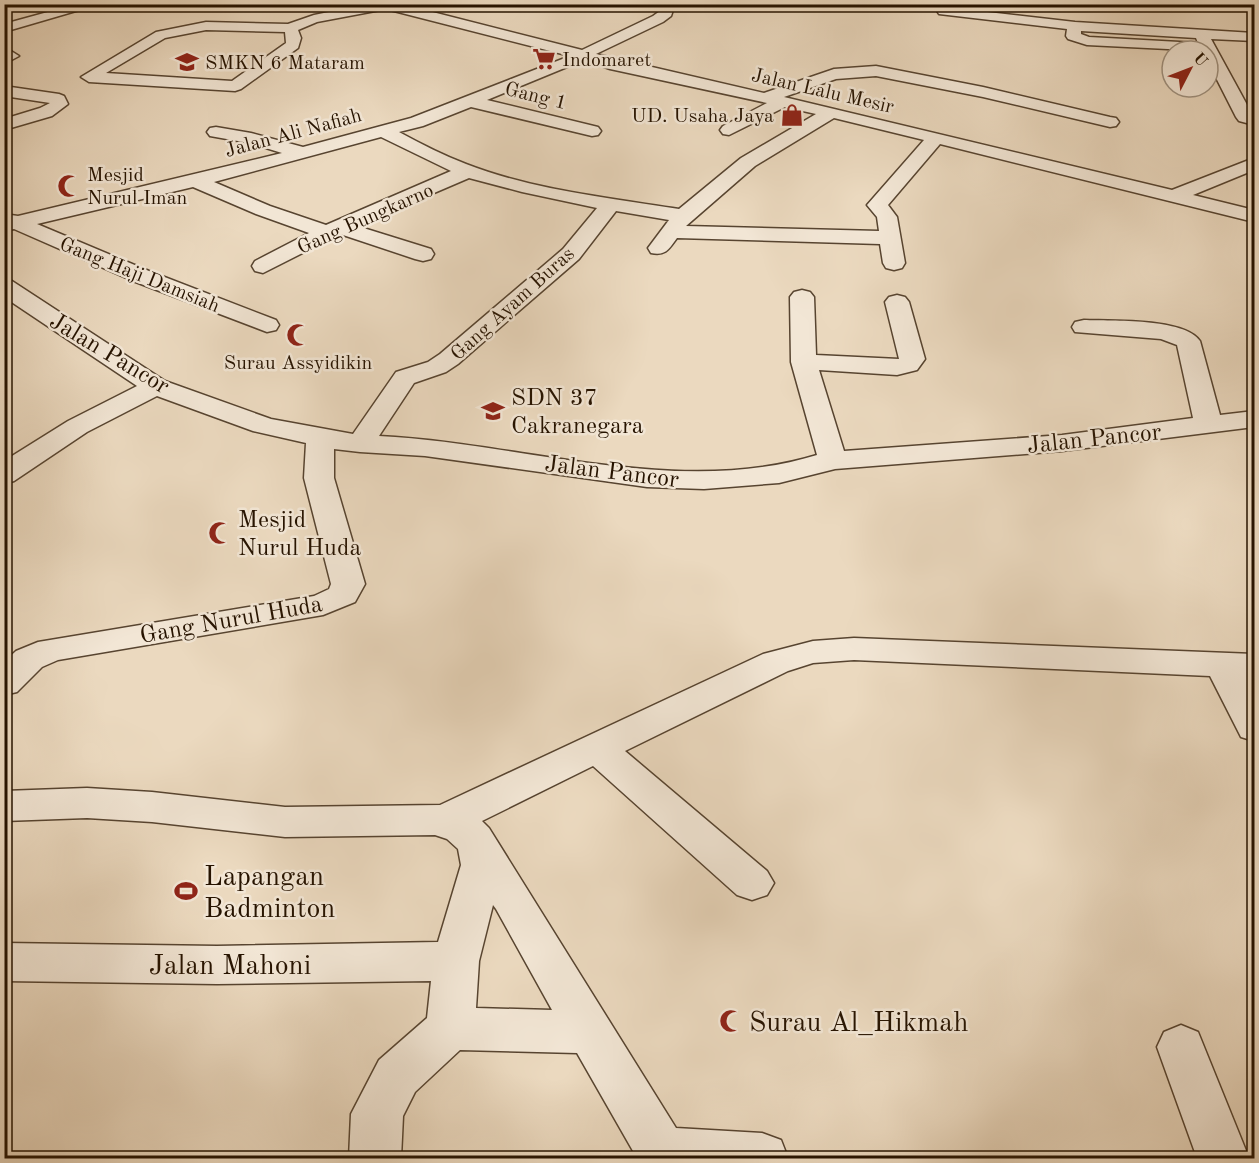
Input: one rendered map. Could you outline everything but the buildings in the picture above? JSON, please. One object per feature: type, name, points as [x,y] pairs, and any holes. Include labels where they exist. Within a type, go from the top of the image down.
[{"type":"street","points":[[4,28],[94,4]]},
{"type":"street","name":"Jalan Ali Nafiah","points":[[7,222],[304,153],[417,122],[565,64],[658,19],[666,13],[669,4]]},
{"type":"street","points":[[290,28],[294,38],[293,45],[240,83],[232,86],[89,77],[161,35],[206,26],[290,28],[314,19],[384,5]]},
{"type":"street","name":"Jalan Lalu Mesir","points":[[384,5],[584,55],[610,64],[831,112],[1254,216]]},
{"type":"street","points":[[944,11],[1188,39]]},
{"type":"street","points":[[1220,40],[1254,37]]},
{"type":"street","points":[[1220,70],[1245,117],[1254,120]]},
{"type":"street","points":[[765,98],[834,74],[876,72],[983,92],[1110,122]]},
{"type":"street","points":[[4,91],[53,98],[60,104],[46,112],[4,125]]},
{"type":"street","name":"Gang 1","points":[[469,101],[592,131]]},
{"type":"street","points":[[729,130],[782,102]]},
{"type":"street","points":[[671,232],[754,158],[831,112]]},
{"type":"street","name":"Gang Bungkarno","points":[[382,131],[468,171],[610,204],[671,232],[889,238]]},
{"type":"street","points":[[216,132],[251,138],[304,153]]},
{"type":"street","points":[[894,263],[887,217],[878,209],[878,204],[935,139]]},
{"type":"street","points":[[1174,196],[1254,163]]},
{"type":"street","name":"Gang Bungkarno","points":[[263,266],[333,230],[468,171]]},
{"type":"street","points":[[193,180],[263,210],[423,254]]},
{"type":"street","name":"Gang Ayam Buras","points":[[360,444],[405,378],[437,368],[450,359],[571,254],[610,204]]},
{"type":"street","name":"Gang Haji Damsiah","points":[[7,222],[267,325]]},
{"type":"street","name":"Jalan Pancor","points":[[4,286],[156,387],[263,425],[320,438],[360,444],[425,447],[678,481],[757,478],[809,468],[833,460],[1062,443],[1254,419]]},
{"type":"street","points":[[802,297],[804,362],[833,460]]},
{"type":"street","points":[[804,362],[897,367],[909,365],[912,359],[897,302]]},
{"type":"street","points":[[1084,327],[1165,332],[1188,341],[1208,423]]},
{"type":"street","points":[[4,475],[79,424],[126,399],[156,387]]},
{"type":"street","name":"Gang Nurul Huda","points":[[4,683],[20,666],[50,650],[323,605],[344,595],[348,584],[319,478],[320,438]]},
{"type":"street","points":[[444,821],[768,665],[787,657],[819,651],[854,649],[1239,666],[1254,728]]},
{"type":"street","points":[[597,748],[752,883]]},
{"type":"street","points":[[4,806],[87,803],[152,807],[285,822],[444,821],[466,830],[476,840],[481,852],[511,897],[664,1155],[762,1158]]},
{"type":"street","points":[[450,1028],[456,961],[482,865],[481,852]]},
{"type":"street","name":"Jalan Mahoni","points":[[4,962],[217,965],[456,961]]},
{"type":"street","points":[[375,1158],[377,1114],[397,1076],[415,1057],[450,1028],[590,1032]]},
{"type":"street","points":[[1181,1047],[1223,1158]]},
{"type":"place","name":"Indomaret","points":[[544,59]]},
{"type":"place","name":"SMKN 6 Mataram","points":[[187,62]]},
{"type":"place","name":"UD. Usaha Jaya","points":[[792,115]]},
{"type":"place","name":"Mesjid Nurul Iman","points":[[69,186]]},
{"type":"place","name":"Surau Assyidikin","points":[[298,335]]},
{"type":"place","name":"SDN 37 Cakranegara","points":[[493,411]]},
{"type":"place","name":"Mesjid Nurul Huda","points":[[220,533]]},
{"type":"place","name":"Lapangan Badminton","points":[[186,891]]},
{"type":"place","name":"Surau Al_Hikmah","points":[[731,1021]]}]
